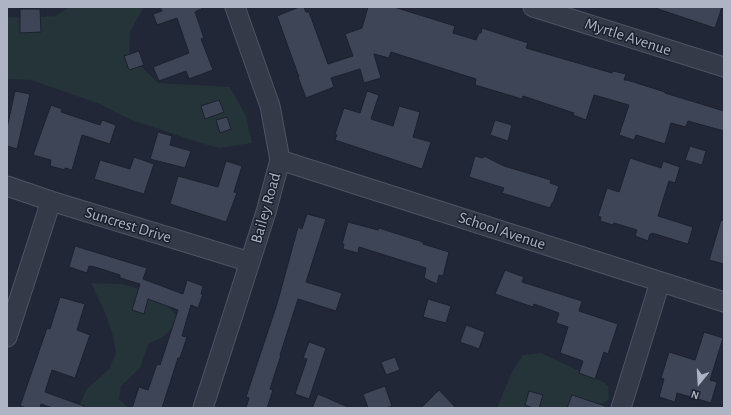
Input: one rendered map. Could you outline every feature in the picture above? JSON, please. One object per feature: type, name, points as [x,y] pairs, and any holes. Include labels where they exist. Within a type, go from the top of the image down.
[{"type":"street","name":"Bailey Road","points":[[204,408],[266,212],[280,160],[270,106],[235,7]]},
{"type":"street","name":"Myrtle Avenue","points":[[533,7],[724,67]]},
{"type":"street","name":"School Avenue","points":[[280,160],[724,302]]},
{"type":"street","name":"Suncrest Drive","points":[[7,186],[250,262]]},
{"type":"street","points":[[7,337],[51,201]]},
{"type":"street","points":[[621,408],[660,282]]},
{"type":"shaded area","points":[[69,7],[144,7],[130,32],[129,57],[158,83],[230,87],[246,116],[252,143],[219,148],[129,119],[100,104],[31,80],[7,79],[7,17],[27,18],[56,16]]},
{"type":"shaded area","points":[[91,283],[121,284],[150,292],[173,311],[179,320],[163,337],[148,344],[140,368],[121,386],[119,399],[128,408],[78,408],[87,389],[109,369],[116,353],[112,332],[106,315]]},
{"type":"shaded area","points":[[541,353],[605,383],[608,386],[609,399],[596,408],[497,408],[512,372],[523,355]]},
{"type":"building","points":[[160,7],[203,7],[195,12],[204,38],[201,39],[213,70],[189,79],[186,71],[159,81],[153,67],[189,53],[177,18],[157,25],[153,14],[162,11]]},
{"type":"building","points":[[299,7],[304,7],[306,12],[309,12],[328,64],[353,56],[345,34],[362,28],[368,7],[394,7],[455,26],[453,33],[476,40],[479,33],[481,33],[482,28],[528,43],[526,48],[612,73],[613,71],[626,74],[624,80],[724,111],[724,131],[688,121],[686,127],[671,123],[665,144],[636,135],[634,140],[619,135],[629,105],[594,95],[586,120],[573,115],[574,113],[523,96],[522,99],[475,85],[476,79],[391,52],[389,58],[374,54],[381,78],[364,83],[360,69],[331,78],[334,87],[306,98],[277,16]]},
{"type":"building","points":[[658,7],[722,7],[715,28],[658,9]]},
{"type":"building","points":[[20,9],[40,9],[41,32],[20,33]]},
{"type":"building","points":[[139,51],[144,65],[129,70],[124,56]]},
{"type":"building","points":[[15,91],[30,94],[17,149],[7,146],[7,128]]},
{"type":"building","points":[[367,91],[379,95],[371,119],[393,126],[399,106],[420,112],[413,137],[431,142],[422,169],[335,140],[337,135],[335,134],[344,108],[360,113]]},
{"type":"building","points":[[219,100],[224,112],[205,119],[201,106]]},
{"type":"building","points":[[51,105],[62,109],[61,112],[100,125],[102,120],[116,125],[110,144],[82,135],[72,170],[65,168],[65,170],[50,166],[51,160],[33,155]]},
{"type":"building","points":[[227,117],[231,129],[220,133],[216,120]]},
{"type":"building","points":[[495,120],[512,125],[508,141],[490,135]]},
{"type":"building","points":[[158,132],[172,136],[170,145],[191,151],[185,168],[150,159]]},
{"type":"building","points":[[690,146],[706,151],[702,165],[685,160]]},
{"type":"building","points":[[475,156],[483,158],[484,156],[504,166],[551,180],[550,183],[559,186],[550,208],[502,193],[504,188],[469,177]]},
{"type":"building","points":[[134,157],[154,164],[144,194],[94,179],[100,160],[130,169]]},
{"type":"building","points":[[630,158],[661,168],[663,161],[680,167],[675,183],[669,181],[658,216],[693,227],[688,244],[652,233],[650,234],[648,241],[635,236],[637,230],[614,223],[613,225],[600,221],[601,217],[598,216],[607,188],[619,192]]},
{"type":"building","points":[[226,161],[242,166],[234,192],[237,193],[226,222],[170,204],[178,176],[218,187]]},
{"type":"building","points":[[307,214],[326,219],[306,282],[342,293],[336,311],[298,299],[270,389],[273,390],[267,408],[246,408],[249,398],[246,397],[277,304],[298,227],[302,229]]},
{"type":"building","points":[[721,220],[724,221],[724,264],[709,260]]},
{"type":"building","points":[[348,222],[378,230],[379,228],[449,252],[443,276],[439,275],[437,284],[424,278],[426,268],[359,247],[358,253],[343,249],[344,244],[342,244]]},
{"type":"building","points":[[75,246],[147,268],[143,279],[183,294],[187,280],[203,286],[201,294],[203,294],[198,308],[191,305],[182,336],[187,337],[180,358],[178,358],[162,408],[132,408],[139,387],[148,390],[157,364],[160,365],[178,310],[148,299],[144,314],[132,310],[140,284],[120,278],[120,275],[95,267],[89,266],[87,273],[69,267]]},
{"type":"building","points":[[505,270],[524,277],[522,282],[582,301],[579,311],[618,324],[608,354],[604,352],[595,379],[579,373],[583,361],[560,353],[568,327],[556,323],[559,313],[534,304],[533,307],[495,294]]},
{"type":"building","points":[[60,297],[85,304],[77,330],[90,335],[75,378],[52,370],[45,392],[84,406],[84,408],[53,408],[41,404],[40,408],[27,408],[20,406],[47,328],[50,329]]},
{"type":"building","points":[[428,299],[451,306],[446,323],[423,317]]},
{"type":"building","points":[[466,325],[485,332],[479,349],[460,342]]},
{"type":"building","points":[[704,332],[723,338],[710,380],[717,382],[711,403],[677,393],[675,402],[659,397],[664,379],[661,378],[669,352],[695,360]]},
{"type":"building","points":[[309,342],[326,348],[309,399],[295,394],[307,359],[303,358]]},
{"type":"building","points":[[395,357],[400,370],[386,375],[381,362]]},
{"type":"building","points":[[385,386],[392,406],[386,408],[368,408],[363,394]]},
{"type":"building","points":[[439,390],[456,408],[421,408]]},
{"type":"building","points":[[529,391],[543,395],[539,408],[533,408],[525,405]]},
{"type":"building","points":[[318,394],[350,408],[312,408]]},
{"type":"building","points":[[572,395],[605,406],[605,408],[567,408]]}]
